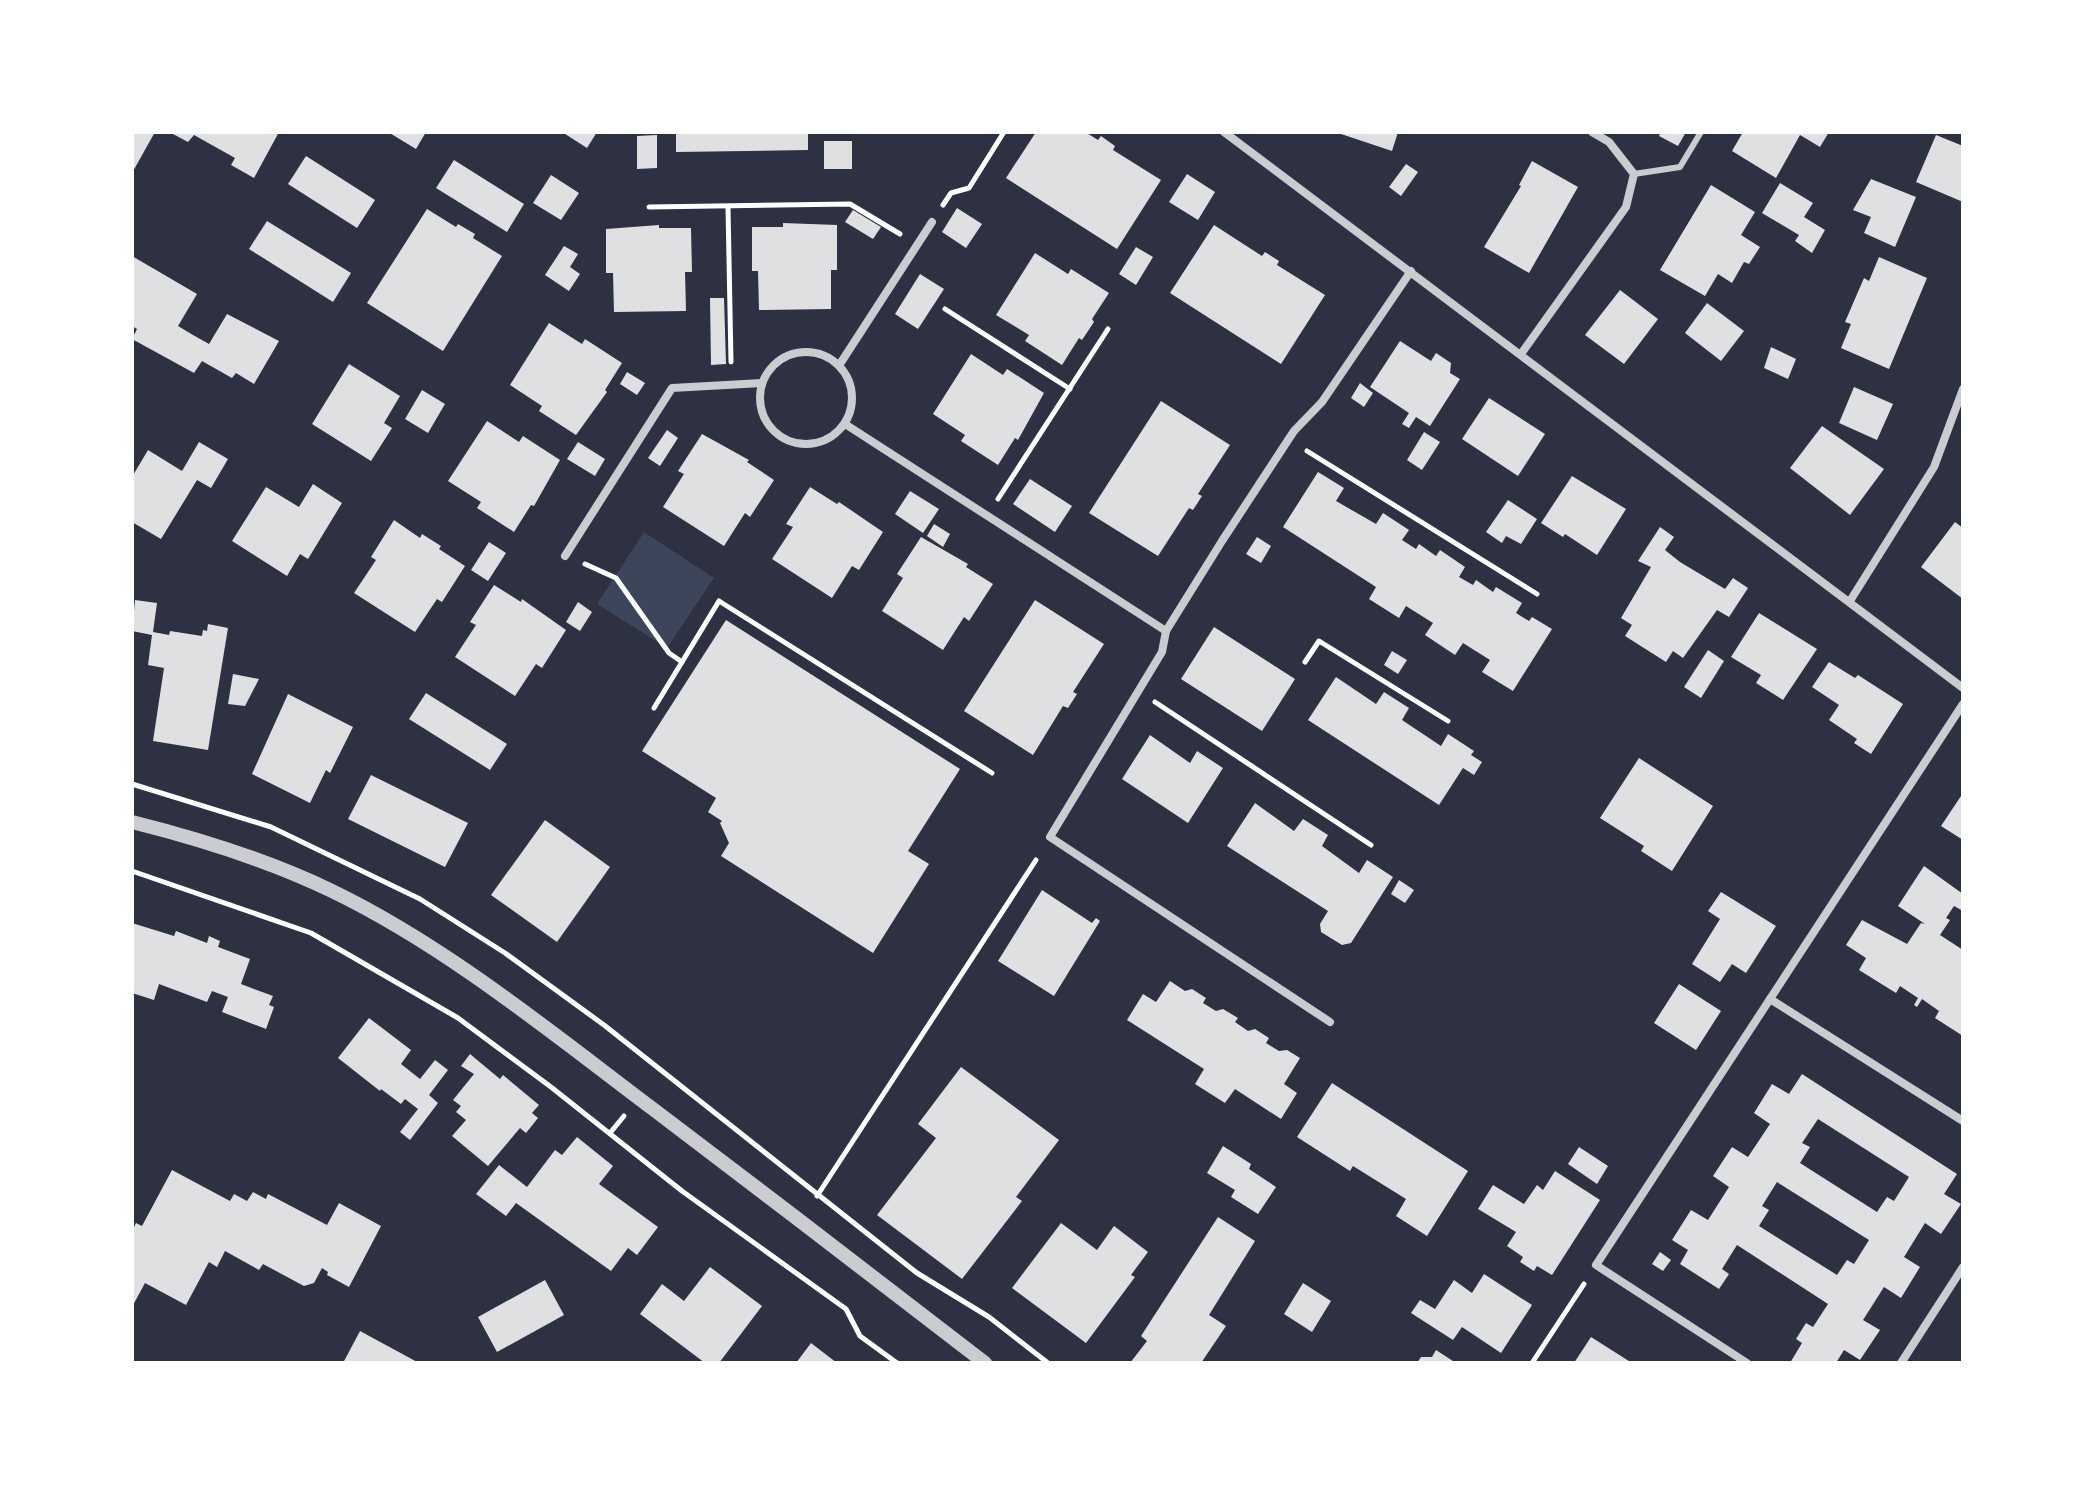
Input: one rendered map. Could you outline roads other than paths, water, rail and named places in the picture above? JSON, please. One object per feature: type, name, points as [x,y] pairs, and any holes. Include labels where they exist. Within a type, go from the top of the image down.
[{"type":"street","points":[[1224,132],[1963,688]]},
{"type":"street","points":[[1521,354],[1626,207],[1634,174],[1609,142],[1592,132]]},
{"type":"street","points":[[840,364],[932,222]]},
{"type":"street","points":[[1330,1022],[1050,837],[1162,652],[1166,631],[1288,440],[1322,402],[1411,271]]},
{"type":"street","points":[[802,352],[821,354],[840,364],[851,384],[853,401],[845,424],[828,440],[816,444],[796,445],[774,432],[763,419],[759,399],[762,383],[773,365],[788,355],[802,352]]},
{"type":"street","points":[[565,556],[672,388],[762,383]]},
{"type":"street","points":[[1850,601],[1934,467],[1963,389]]},
{"type":"street","points":[[845,424],[1166,631]]},
{"type":"street","points":[[1747,1363],[1596,1265],[1963,704]]},
{"type":"street","points":[[132,822],[205,840],[332,891],[411,936],[582,1055],[985,1363]]},
{"type":"street","points":[[1770,999],[1963,1121]]},
{"type":"street","points":[[1901,1363],[1963,1267]]},
{"type":"lane","points":[[1634,174],[1680,167],[1701,132]]}]
